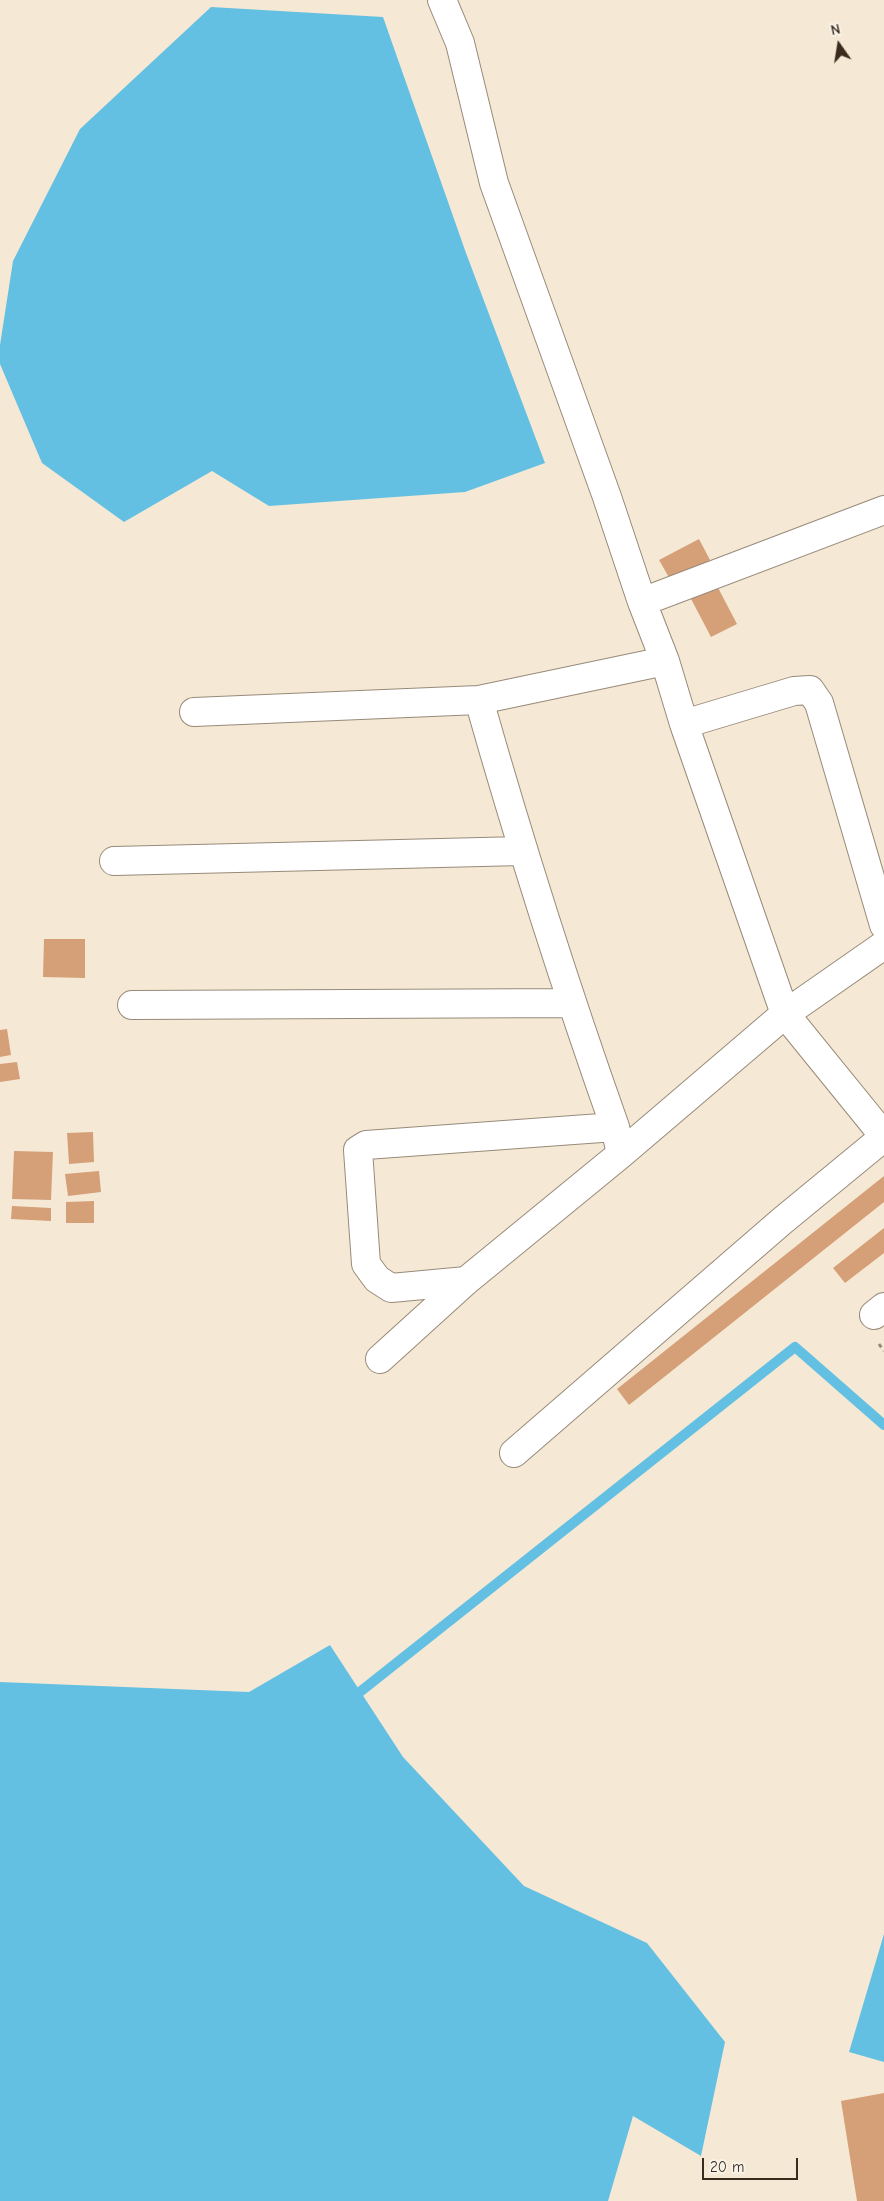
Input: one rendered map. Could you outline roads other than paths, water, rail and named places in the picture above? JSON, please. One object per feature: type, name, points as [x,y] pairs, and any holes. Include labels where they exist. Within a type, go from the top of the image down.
[{"type":"street","points":[[442,0],[460,43],[494,183],[607,497],[642,602],[665,661],[684,724],[785,1014],[884,1137],[737,1259],[514,1453]]},
{"type":"street","points":[[642,602],[884,510]]},
{"type":"street","points":[[194,712],[479,700],[665,661]]},
{"type":"street","points":[[684,724],[794,691],[810,690],[819,703],[884,925]]},
{"type":"street","points":[[479,700],[522,851],[571,1003],[615,1127],[621,1154]]},
{"type":"street","points":[[114,860],[522,851]]},
{"type":"street","points":[[380,1359],[466,1281],[621,1154],[785,1014],[884,945]]},
{"type":"street","points":[[132,1005],[571,1003]]},
{"type":"street","points":[[466,1281],[391,1288],[377,1279],[366,1264],[358,1150],[366,1144],[615,1127]]},
{"type":"water","points":[[211,7],[383,17],[466,253],[545,463],[465,492],[269,506],[212,471],[124,522],[42,463],[0,364],[0,345],[13,261],[80,129]]},
{"type":"water","points":[[330,1645],[403,1757],[524,1886],[647,1943],[725,2042],[701,2156],[633,2116],[608,2201],[0,2201],[0,1682],[249,1692]]},
{"type":"water","points":[[884,1934],[884,2062],[849,2052]]},
{"type":"waterway","points":[[351,1699],[795,1347],[884,1425]]}]
